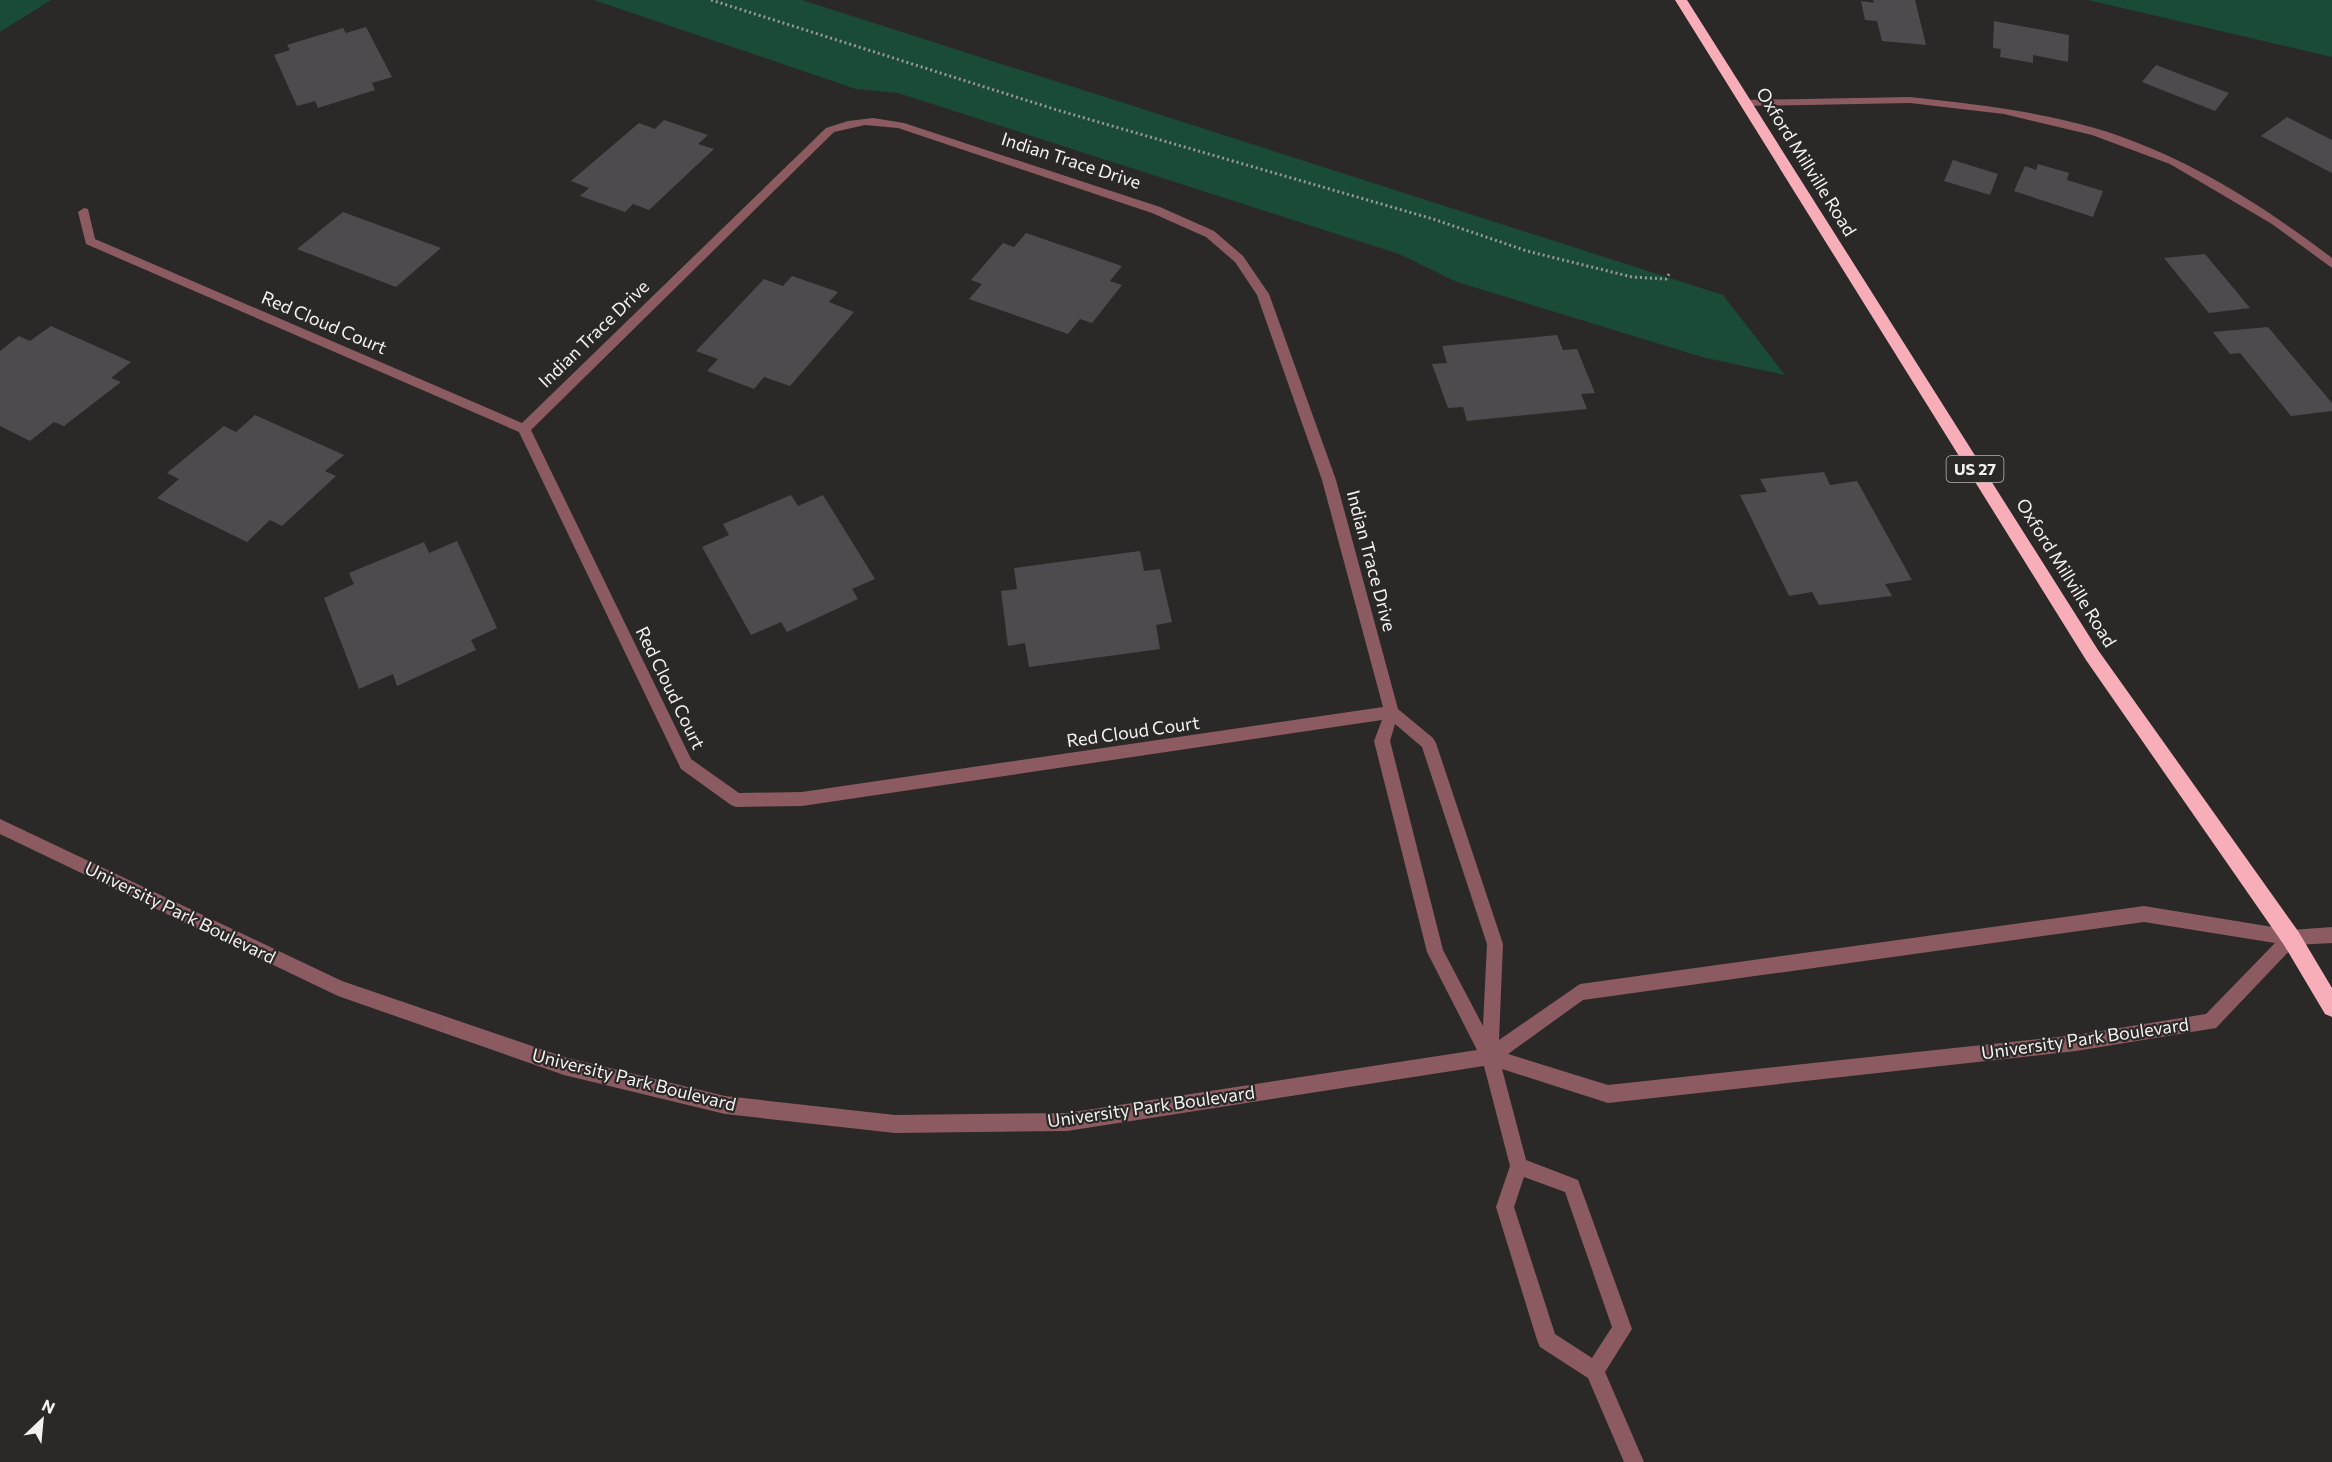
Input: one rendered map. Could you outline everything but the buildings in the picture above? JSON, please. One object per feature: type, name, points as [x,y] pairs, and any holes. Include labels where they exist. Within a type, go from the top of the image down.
[{"type":"highway","name":"Oxford Millville Road","points":[[1681,0],[2092,655],[2291,938],[2332,1007]]},
{"type":"street","points":[[1744,103],[1910,100],[2004,111],[2096,132],[2175,162],[2276,220],[2332,264]]},
{"type":"street","name":"Indian Trace Drive","points":[[524,429],[830,130],[848,122],[876,121],[911,129],[1156,210],[1210,234],[1239,259],[1263,294],[1329,480],[1392,712]]},
{"type":"street","name":"Red Cloud Court","points":[[84,212],[90,241],[524,429],[686,764],[736,800],[802,799],[1392,712]]},
{"type":"street","points":[[1490,1057],[1495,944],[1428,743],[1392,712],[1382,741],[1435,952],[1490,1057],[1519,1166],[1505,1207],[1547,1340],[1595,1371],[1634,1462]]},
{"type":"street","name":"University Park Boulevard","points":[[0,826],[338,988],[564,1066],[726,1105],[895,1124],[1067,1122],[1490,1057],[1608,1094],[2076,1043],[2210,1022],[2291,938]]},
{"type":"street","name":"University Park Boulevard","points":[[1490,1057],[1580,992],[2144,915],[2291,938]]},
{"type":"street","points":[[2291,938],[2332,935]]},
{"type":"street","points":[[1519,1166],[1572,1186],[1622,1329],[1595,1371]]},
{"type":"path","points":[[711,0],[1057,110],[1433,219],[1527,251],[1632,277],[1659,280],[1666,279],[1669,274]]},
{"type":"green space","points":[[0,0],[51,0],[0,32]]},
{"type":"green space","points":[[594,0],[802,0],[1723,295],[1785,375],[1702,357],[1457,282],[1399,254],[898,93],[856,89]]},
{"type":"green space","points":[[2088,0],[2332,0],[2332,57]]}]
